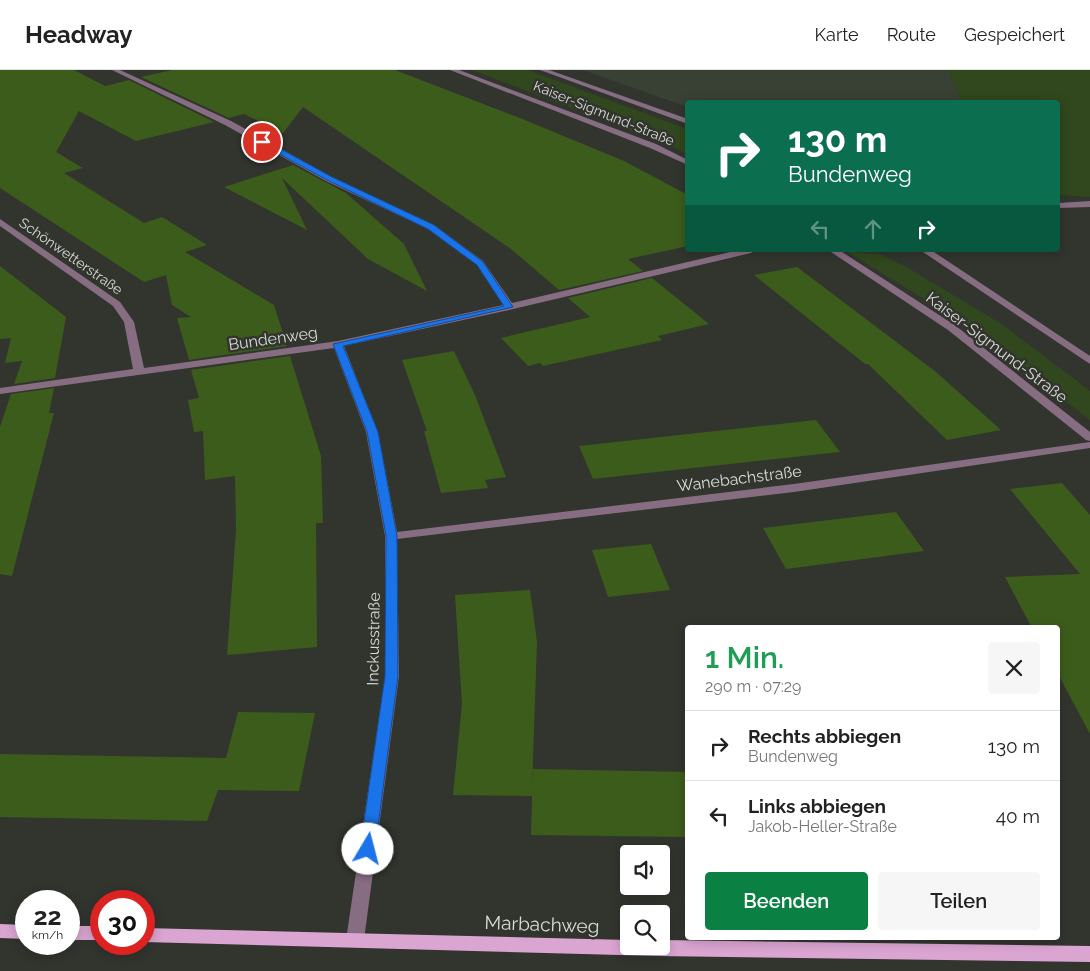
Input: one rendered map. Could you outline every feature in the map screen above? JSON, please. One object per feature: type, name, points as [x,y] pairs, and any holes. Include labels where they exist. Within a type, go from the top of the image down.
[{"type":"main road","points":[[0,931],[15,932]]},
{"type":"main road","name":"Marbachweg","points":[[155,934],[657,948],[1090,954]]},
{"type":"street","points":[[115,70],[228,123],[329,178],[431,227],[480,263],[509,307]]},
{"type":"street","name":"Kaiser-Sigmund-Straße","points":[[453,70],[652,146],[685,162]]},
{"type":"street","name":"Kaiser-Sigmund-Straße","points":[[543,70],[685,121]]},
{"type":"street","points":[[1060,206],[1090,204]]},
{"type":"street","name":"Schönwetterstraße","points":[[0,222],[117,304],[129,322],[139,370]]},
{"type":"street","name":"Bundenweg","points":[[0,391],[139,370],[338,344],[509,307],[743,252]]},
{"type":"street","name":"Kaiser-Sigmund-Straße","points":[[836,252],[952,328],[1090,438]]},
{"type":"street","points":[[928,252],[1090,361]]},
{"type":"street","name":"Inckusstraße","points":[[338,344],[372,432],[391,536],[392,676],[355,940]]},
{"type":"street","name":"Wanebachstraße","points":[[391,536],[794,488],[1090,444]]},
{"type":"shaded area","points":[[583,70],[948,70],[961,100],[685,100],[685,106]]},
{"type":"green space","points":[[472,70],[528,70],[685,128],[685,153],[664,143]]},
{"type":"green space","points":[[948,70],[1090,70],[1090,197],[1060,195],[1060,100],[961,100]]},
{"type":"green space","points":[[848,252],[882,255],[908,268],[1000,323],[1090,391],[1090,420],[971,328]]},
{"type":"building","points":[[0,70],[74,70],[105,86],[129,80],[214,122],[136,141],[79,111],[56,152],[83,168],[64,173],[144,223],[162,217],[207,245],[185,252],[274,305],[287,346],[189,360],[177,318],[191,317],[172,305],[166,275],[144,282],[0,188]]},
{"type":"building","points":[[172,70],[395,70],[525,120],[624,161],[685,193],[685,247],[628,259],[643,271],[559,290],[511,249],[303,107],[283,133],[244,114],[229,118],[141,77]]},
{"type":"building","points":[[293,165],[346,193],[404,244],[427,291],[368,259],[282,178],[307,230],[224,187]]},
{"type":"building","points":[[0,266],[66,317],[55,378],[14,384],[22,361],[5,363],[11,338],[0,339]]},
{"type":"building","points":[[797,267],[936,372],[1001,430],[947,440],[868,364],[865,364],[754,275]]},
{"type":"building","points":[[652,278],[709,324],[658,336],[662,340],[543,366],[540,363],[528,366],[501,338],[590,317],[568,298]]},
{"type":"building","points":[[454,351],[475,395],[506,477],[485,480],[488,488],[441,493],[424,431],[427,431],[402,360]]},
{"type":"building","points":[[290,356],[321,456],[323,523],[316,523],[317,647],[227,655],[236,530],[235,476],[205,480],[203,431],[194,432],[188,400],[199,398],[191,370]]},
{"type":"building","points":[[54,388],[49,413],[54,413],[12,576],[0,574],[0,427],[11,394]]},
{"type":"building","points":[[816,420],[840,452],[593,479],[579,446]]},
{"type":"building","points":[[1062,483],[1090,515],[1090,734],[1060,678],[1060,625],[1030,625],[1005,577],[1080,574],[1010,489]]},
{"type":"building","points":[[896,512],[924,551],[786,569],[763,528]]},
{"type":"building","points":[[651,544],[670,590],[608,597],[592,550]]},
{"type":"building","points":[[530,590],[537,642],[532,788],[533,769],[685,772],[685,837],[531,835],[532,796],[453,795],[462,704],[455,595]]},
{"type":"building","points":[[238,712],[315,713],[299,791],[218,790],[207,821],[0,817],[0,754],[226,758]]},
{"type":"route","points":[[262,142],[329,178],[431,227],[480,263],[509,307],[338,344],[372,432],[391,536],[392,676],[368,849]]}]
